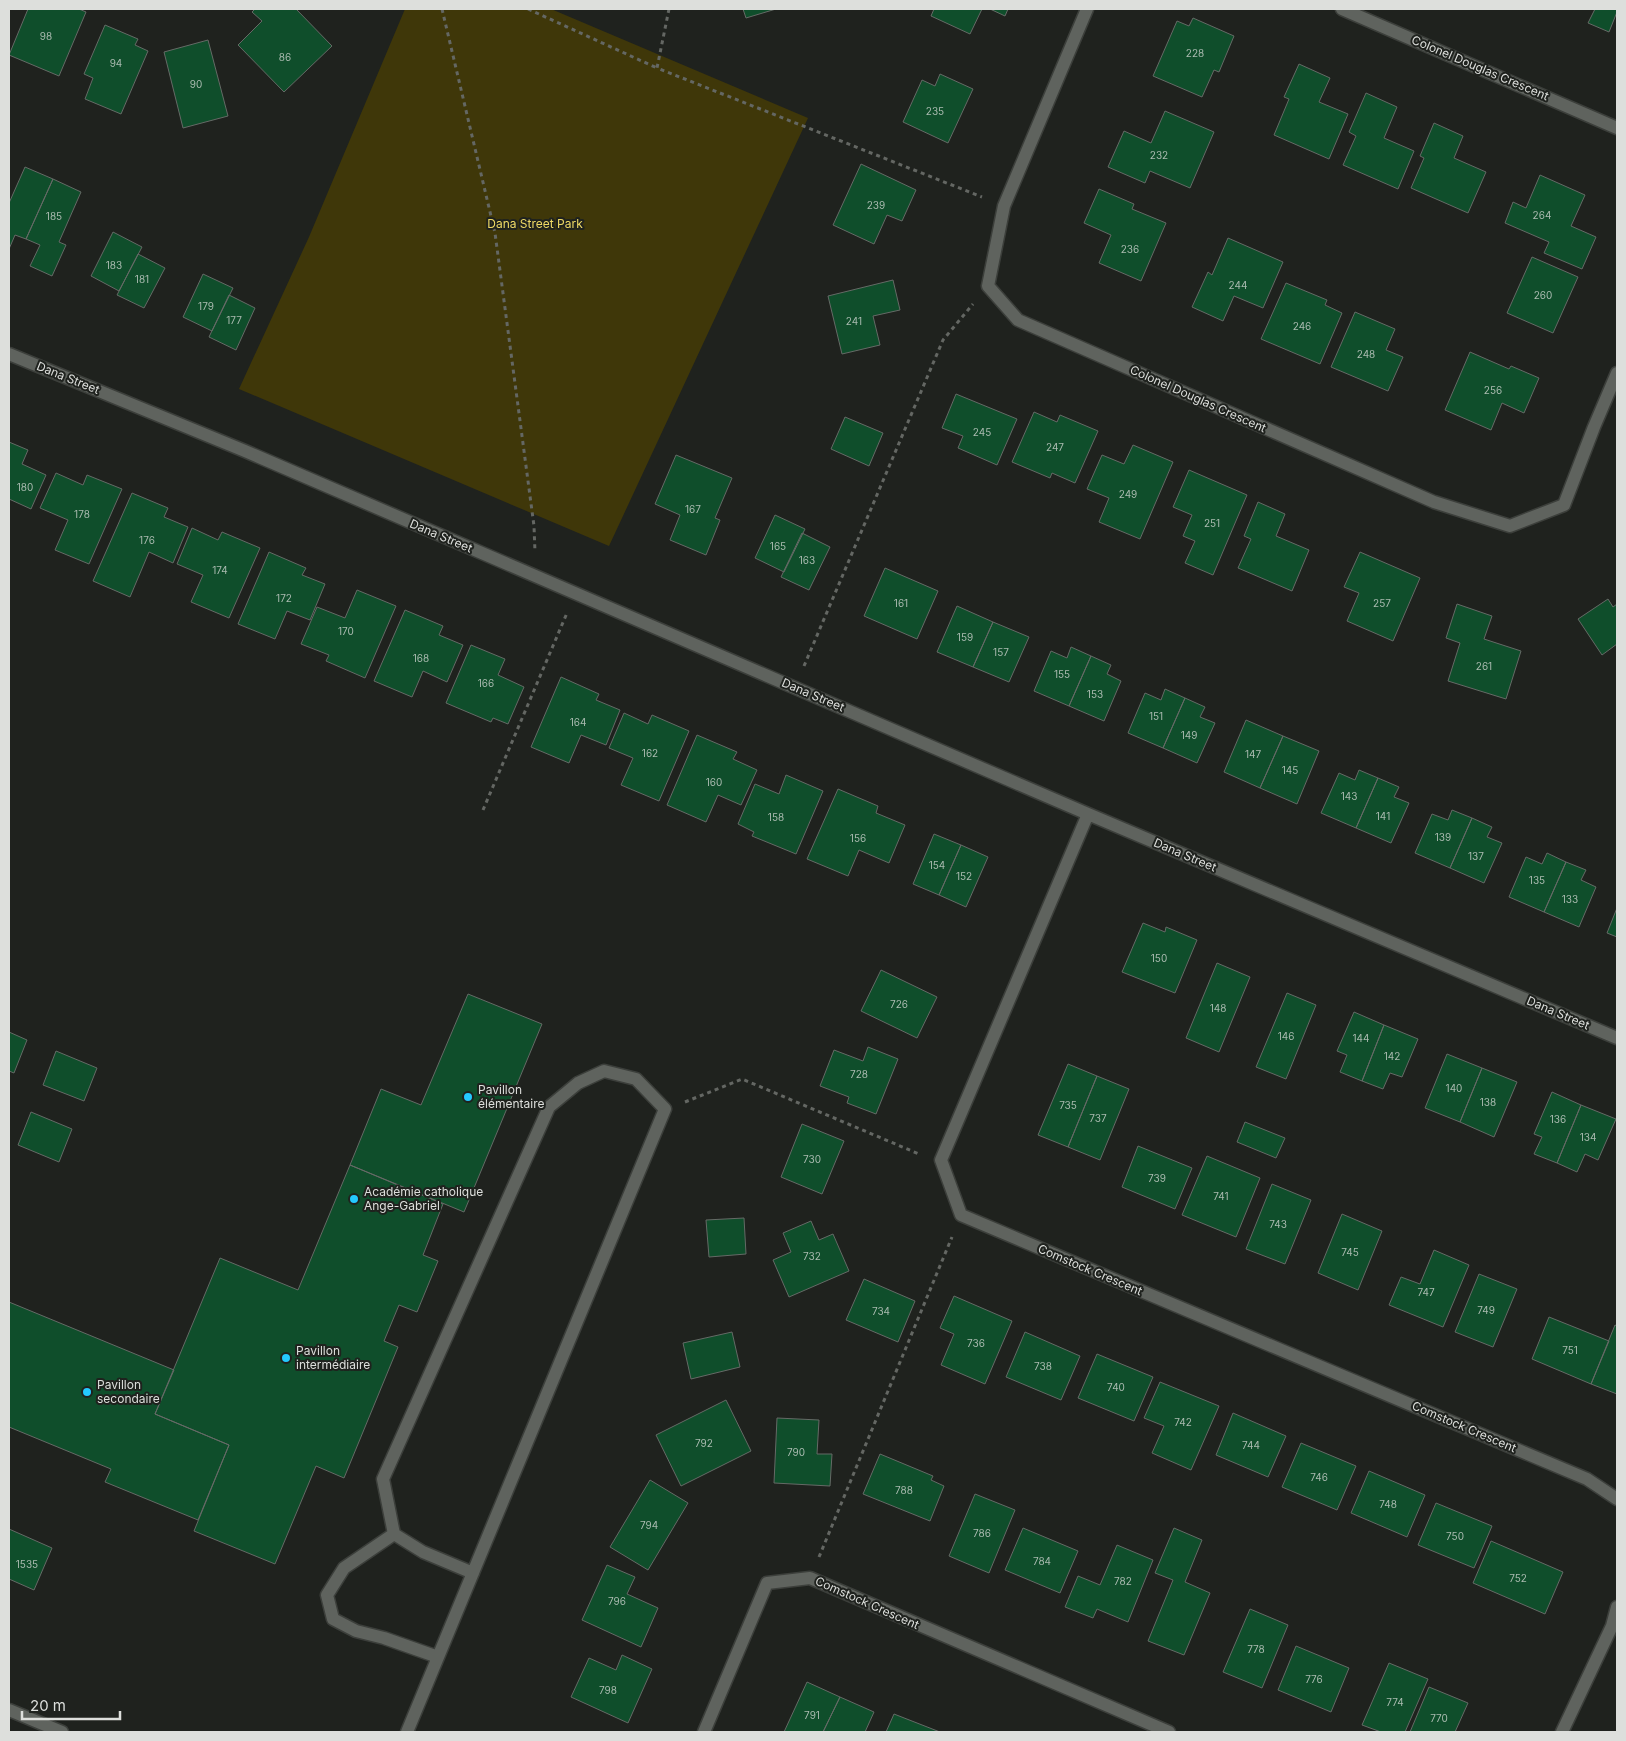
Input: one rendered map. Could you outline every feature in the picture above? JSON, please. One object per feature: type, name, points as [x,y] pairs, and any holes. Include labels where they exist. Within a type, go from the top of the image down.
[{"type":"street","points":[[988,286],[1004,206],[1087,9]]},
{"type":"street","name":"Colonel Douglas Crescent","points":[[1342,9],[1617,128]]},
{"type":"street","name":"Colonel Douglas Crescent","points":[[988,286],[1018,320],[1434,502],[1510,526],[1564,505],[1617,373]]},
{"type":"street","name":"Dana Street","points":[[9,354],[245,451],[1088,814],[1617,1038]]},
{"type":"street","points":[[961,1215],[941,1160],[1088,814]]},
{"type":"street","points":[[407,1732],[473,1573],[665,1109],[636,1079],[604,1071],[578,1084],[548,1107],[383,1479],[394,1534],[423,1552],[473,1573]]},
{"type":"street","name":"Comstock Crescent","points":[[961,1215],[1587,1479],[1617,1499]]},
{"type":"street","points":[[394,1534],[344,1568],[327,1595],[332,1619],[356,1630],[438,1657]]},
{"type":"street","name":"Comstock Crescent","points":[[704,1732],[768,1583],[810,1578],[1169,1732]]},
{"type":"street","points":[[1562,1732],[1612,1626],[1617,1607]]},
{"type":"street","points":[[9,1710],[62,1732]]},
{"type":"path","points":[[442,9],[495,233],[534,526],[537,578]]},
{"type":"path","points":[[528,9],[657,68],[1004,206]]},
{"type":"path","points":[[657,68],[669,9]]},
{"type":"path","points":[[794,687],[818,636],[943,340],[988,286]]},
{"type":"path","points":[[483,810],[576,594]]},
{"type":"path","points":[[665,1109],[742,1080],[924,1156],[941,1160]]},
{"type":"path","points":[[810,1578],[961,1215]]},
{"type":"green space","name":"Dana Street Park","points":[[405,9],[551,9],[808,118],[609,546],[239,389],[309,237]]},
{"type":"building","points":[[28,9],[79,9],[86,12],[59,76],[9,55]]},
{"type":"building","points":[[255,9],[296,9],[332,46],[284,92],[238,45],[262,21],[252,12]]},
{"type":"building","points":[[743,9],[776,9],[746,18]]},
{"type":"building","points":[[934,9],[982,9],[970,34],[931,16]]},
{"type":"building","points":[[990,9],[1008,9],[1005,16]]},
{"type":"building","points":[[1595,9],[1617,9],[1609,32],[1588,23]]},
{"type":"building","points":[[1193,18],[1234,36],[1219,72],[1214,70],[1202,97],[1153,76],[1177,21],[1189,26]]},
{"type":"building","points":[[105,25],[138,39],[135,45],[148,51],[121,114],[85,99],[93,78],[84,74]]},
{"type":"building","points":[[208,40],[228,116],[183,128],[164,52]]},
{"type":"building","points":[[1299,64],[1330,78],[1319,102],[1348,114],[1329,159],[1274,135],[1289,99],[1284,97]]},
{"type":"building","points":[[940,74],[973,89],[948,143],[903,122],[922,80],[935,86]]},
{"type":"building","points":[[1366,93],[1397,107],[1384,138],[1414,151],[1398,189],[1343,165],[1356,136],[1349,132]]},
{"type":"building","points":[[1165,111],[1214,132],[1190,188],[1150,171],[1145,183],[1108,167],[1124,131],[1151,143]]},
{"type":"building","points":[[1434,123],[1463,136],[1454,158],[1486,172],[1468,213],[1411,188],[1424,158],[1420,156]]},
{"type":"building","points":[[861,164],[916,190],[902,221],[887,215],[874,244],[833,225]]},
{"type":"building","points":[[25,167],[53,179],[26,239],[15,235],[9,249],[9,203]]},
{"type":"building","points":[[1540,175],[1585,195],[1571,226],[1596,237],[1582,269],[1544,253],[1549,242],[1505,223],[1513,202],[1526,208]]},
{"type":"building","points":[[53,179],[81,192],[59,242],[66,245],[52,276],[30,266],[40,245],[26,239]]},
{"type":"building","points":[[1099,189],[1134,204],[1132,209],[1166,223],[1141,281],[1099,263],[1111,235],[1084,223]]},
{"type":"building","points":[[113,232],[142,247],[119,291],[91,276]]},
{"type":"building","points":[[1228,238],[1283,262],[1263,308],[1234,296],[1223,321],[1192,307],[1208,272],[1212,275]]},
{"type":"building","points":[[138,254],[165,268],[144,308],[117,295]]},
{"type":"building","points":[[1532,257],[1578,277],[1553,333],[1507,313]]},
{"type":"building","points":[[203,274],[233,288],[212,331],[183,317]]},
{"type":"building","points":[[893,280],[900,310],[873,316],[880,345],[842,354],[828,296]]},
{"type":"building","points":[[1286,283],[1327,300],[1325,305],[1342,313],[1320,364],[1261,339]]},
{"type":"building","points":[[229,295],[255,308],[236,350],[209,337]]},
{"type":"building","points":[[1355,312],[1395,329],[1386,350],[1403,357],[1388,391],[1331,367]]},
{"type":"building","points":[[1470,352],[1509,369],[1511,366],[1539,378],[1524,413],[1502,403],[1491,430],[1445,410]]},
{"type":"building","points":[[956,394],[1017,419],[997,465],[958,448],[963,436],[942,428]]},
{"type":"building","points":[[1034,412],[1057,422],[1060,415],[1098,431],[1075,483],[1052,473],[1050,478],[1012,462]]},
{"type":"building","points":[[845,417],[883,433],[869,466],[831,449]]},
{"type":"building","points":[[9,442],[28,450],[22,464],[46,475],[31,509],[9,499]]},
{"type":"building","points":[[1133,445],[1173,462],[1140,539],[1099,522],[1109,498],[1087,489],[1102,455],[1124,464]]},
{"type":"building","points":[[676,455],[732,478],[715,518],[720,520],[706,555],[670,540],[680,515],[655,504]]},
{"type":"building","points":[[1189,470],[1247,495],[1213,575],[1185,563],[1195,541],[1183,536],[1192,515],[1173,507]]},
{"type":"building","points":[[56,473],[83,485],[87,475],[122,489],[89,564],[55,550],[68,520],[40,508]]},
{"type":"building","points":[[132,493],[168,508],[164,517],[188,527],[173,563],[149,552],[130,597],[93,581]]},
{"type":"building","points":[[1258,502],[1285,514],[1276,536],[1309,550],[1292,591],[1238,568],[1251,539],[1244,536]]},
{"type":"building","points":[[775,515],[805,529],[784,572],[755,558]]},
{"type":"building","points":[[192,528],[218,540],[222,532],[260,548],[229,618],[191,602],[203,575],[177,564]]},
{"type":"building","points":[[802,533],[830,547],[809,590],[781,577]]},
{"type":"building","points":[[269,552],[306,568],[302,575],[325,584],[310,620],[287,611],[275,639],[238,624]]},
{"type":"building","points":[[1360,552],[1420,578],[1393,641],[1347,621],[1359,593],[1344,587]]},
{"type":"building","points":[[885,568],[938,591],[917,639],[864,616]]},
{"type":"building","points":[[357,590],[396,606],[365,678],[326,661],[329,655],[301,644],[317,607],[345,618]]},
{"type":"building","points":[[1608,599],[1613,607],[1617,604],[1617,644],[1602,655],[1578,619]]},
{"type":"building","points":[[1457,604],[1492,616],[1484,639],[1521,651],[1506,699],[1448,681],[1460,643],[1446,638]]},
{"type":"building","points":[[957,606],[993,622],[973,667],[937,652]]},
{"type":"building","points":[[405,610],[443,626],[439,635],[463,645],[447,682],[423,671],[412,697],[374,681]]},
{"type":"building","points":[[993,622],[1029,637],[1009,682],[973,667]]},
{"type":"building","points":[[471,645],[505,659],[498,675],[524,687],[508,724],[493,718],[491,722],[446,703]]},
{"type":"building","points":[[1071,647],[1091,656],[1069,706],[1034,691],[1051,651],[1067,658]]},
{"type":"building","points":[[1091,656],[1111,665],[1107,674],[1121,681],[1104,721],[1069,706]]},
{"type":"building","points":[[561,677],[599,694],[596,700],[620,710],[606,745],[581,735],[569,763],[531,747]]},
{"type":"building","points":[[1165,689],[1185,698],[1163,748],[1128,733],[1145,693],[1161,700]]},
{"type":"building","points":[[1185,698],[1205,707],[1200,717],[1215,723],[1197,763],[1163,748]]},
{"type":"building","points":[[624,713],[648,724],[652,715],[689,731],[659,801],[621,785],[633,758],[609,748]]},
{"type":"building","points":[[1246,720],[1283,736],[1260,788],[1224,772]]},
{"type":"building","points":[[697,735],[737,752],[733,759],[757,770],[741,805],[718,795],[706,822],[667,805]]},
{"type":"building","points":[[1283,736],[1319,751],[1297,804],[1260,788]]},
{"type":"building","points":[[1359,770],[1378,778],[1356,828],[1321,813],[1339,773],[1355,780]]},
{"type":"building","points":[[786,775],[823,791],[796,854],[752,836],[754,832],[738,824],[755,784],[779,794]]},
{"type":"building","points":[[1378,778],[1399,787],[1394,797],[1409,803],[1391,843],[1356,828]]},
{"type":"building","points":[[838,789],[878,806],[876,813],[905,825],[889,863],[859,850],[848,876],[807,859]]},
{"type":"building","points":[[1452,810],[1472,818],[1450,868],[1415,853],[1432,814],[1448,820]]},
{"type":"building","points":[[1472,818],[1492,827],[1487,837],[1502,843],[1484,883],[1450,868]]},
{"type":"building","points":[[934,834],[961,845],[939,895],[913,884]]},
{"type":"building","points":[[961,845],[988,857],[966,907],[939,895]]},
{"type":"building","points":[[1547,853],[1566,862],[1544,912],[1509,897],[1526,857],[1542,864]]},
{"type":"building","points":[[1566,862],[1586,870],[1581,880],[1596,887],[1579,927],[1544,912]]},
{"type":"building","points":[[1617,908],[1617,937],[1607,933]]},
{"type":"building","points":[[1143,923],[1165,932],[1166,927],[1197,940],[1175,993],[1122,972]]},
{"type":"building","points":[[1217,963],[1250,977],[1219,1052],[1186,1038]]},
{"type":"building","points":[[881,970],[937,997],[917,1038],[861,1011]]},
{"type":"building","points":[[1287,993],[1316,1005],[1286,1079],[1256,1067]]},
{"type":"building","name":"Pavillon élémentaire","points":[[468,994],[542,1024],[464,1212],[350,1165],[381,1089],[421,1105]]},
{"type":"building","points":[[1354,1012],[1384,1025],[1362,1081],[1340,1072],[1347,1055],[1337,1051]]},
{"type":"building","points":[[1384,1025],[1418,1039],[1402,1077],[1390,1073],[1383,1089],[1362,1081]]},
{"type":"building","points":[[9,1032],[27,1040],[14,1073],[9,1071]]},
{"type":"building","points":[[868,1047],[898,1059],[876,1114],[847,1103],[849,1097],[820,1086],[834,1050],[863,1061]]},
{"type":"building","points":[[56,1051],[97,1068],[84,1101],[43,1085]]},
{"type":"building","points":[[1447,1054],[1482,1068],[1460,1122],[1425,1108]]},
{"type":"building","points":[[1068,1064],[1097,1076],[1068,1147],[1038,1135]]},
{"type":"building","points":[[1482,1068],[1517,1082],[1494,1137],[1460,1122]]},
{"type":"building","points":[[1097,1076],[1129,1089],[1100,1160],[1068,1147]]},
{"type":"building","points":[[1552,1092],[1581,1105],[1557,1163],[1534,1154],[1542,1137],[1534,1134]]},
{"type":"building","points":[[1581,1105],[1616,1119],[1598,1160],[1585,1154],[1577,1172],[1557,1163]]},
{"type":"building","points":[[31,1112],[72,1129],[59,1162],[18,1145]]},
{"type":"building","points":[[1245,1122],[1285,1138],[1276,1158],[1237,1142]]},
{"type":"building","points":[[802,1124],[844,1141],[822,1194],[781,1177]]},
{"type":"building","points":[[1138,1146],[1192,1168],[1175,1209],[1122,1187]]},
{"type":"building","points":[[1207,1156],[1260,1178],[1236,1237],[1182,1215]]},
{"type":"building","name":"Pavillon intermédiaire","points":[[350,1165],[443,1204],[423,1255],[438,1261],[417,1312],[399,1305],[384,1341],[398,1347],[344,1478],[316,1466],[275,1564],[194,1531],[229,1445],[155,1414],[220,1258],[298,1290]]},
{"type":"building","points":[[1272,1184],[1311,1200],[1285,1264],[1246,1249]]},
{"type":"building","points":[[1342,1214],[1382,1231],[1358,1290],[1318,1273]]},
{"type":"building","points":[[744,1218],[746,1254],[709,1257],[706,1220]]},
{"type":"building","points":[[811,1221],[819,1240],[833,1234],[849,1271],[789,1297],[773,1260],[791,1252],[783,1233]]},
{"type":"building","points":[[1434,1250],[1469,1265],[1443,1327],[1389,1305],[1401,1277],[1420,1284]]},
{"type":"building","points":[[1479,1274],[1517,1289],[1493,1347],[1455,1332]]},
{"type":"building","points":[[864,1279],[915,1301],[898,1342],[846,1320]]},
{"type":"building","points":[[954,1296],[1012,1321],[985,1384],[941,1365],[954,1334],[940,1328]]},
{"type":"building","name":"Pavillon secondaire","points":[[9,1302],[174,1370],[155,1414],[229,1445],[198,1520],[105,1482],[111,1469],[9,1427]]},
{"type":"building","points":[[1549,1317],[1609,1341],[1591,1384],[1532,1359]]},
{"type":"building","points":[[1615,1325],[1617,1326],[1617,1394],[1591,1384]]},
{"type":"building","points":[[732,1332],[740,1367],[691,1379],[683,1343]]},
{"type":"building","points":[[1025,1332],[1080,1356],[1061,1400],[1006,1377]]},
{"type":"building","points":[[1097,1354],[1153,1377],[1134,1421],[1078,1398]]},
{"type":"building","points":[[1160,1382],[1219,1406],[1191,1470],[1152,1453],[1164,1426],[1144,1418]]},
{"type":"building","points":[[726,1400],[751,1451],[681,1486],[656,1435]]},
{"type":"building","points":[[1233,1413],[1286,1436],[1268,1477],[1216,1455]]},
{"type":"building","points":[[777,1418],[819,1420],[817,1454],[832,1454],[830,1486],[774,1483]]},
{"type":"building","points":[[1301,1443],[1356,1466],[1337,1510],[1282,1487]]},
{"type":"building","points":[[880,1454],[933,1476],[931,1480],[944,1486],[930,1521],[863,1494]]},
{"type":"building","points":[[1369,1471],[1425,1495],[1407,1537],[1351,1513]]},
{"type":"building","points":[[650,1480],[688,1503],[648,1570],[610,1547]]},
{"type":"building","points":[[975,1494],[1015,1510],[989,1573],[949,1556]]},
{"type":"building","points":[[1436,1503],[1492,1526],[1474,1568],[1418,1545]]},
{"type":"building","points":[[1023,1528],[1078,1551],[1060,1593],[1005,1570]]},
{"type":"building","points":[[1174,1528],[1202,1540],[1185,1582],[1210,1593],[1184,1655],[1148,1641],[1173,1580],[1155,1573]]},
{"type":"building","points":[[9,1529],[52,1548],[34,1590],[9,1579]]},
{"type":"building","points":[[1491,1541],[1563,1572],[1545,1614],[1473,1583]]},
{"type":"building","points":[[1117,1545],[1153,1560],[1128,1622],[1097,1609],[1093,1618],[1065,1607],[1078,1576],[1100,1585]]},
{"type":"building","points":[[607,1565],[635,1577],[627,1594],[658,1608],[641,1647],[582,1620]]},
{"type":"building","points":[[1250,1609],[1288,1625],[1262,1688],[1223,1672]]},
{"type":"building","points":[[1296,1646],[1349,1668],[1331,1712],[1278,1690]]},
{"type":"building","points":[[622,1655],[652,1669],[628,1723],[571,1697],[589,1658],[616,1670]]},
{"type":"building","points":[[1389,1663],[1428,1679],[1405,1732],[1381,1732],[1362,1725]]},
{"type":"building","points":[[807,1682],[840,1697],[823,1732],[784,1732]]},
{"type":"building","points":[[1429,1687],[1468,1703],[1455,1732],[1410,1732]]},
{"type":"building","points":[[840,1697],[874,1712],[865,1732],[823,1732]]},
{"type":"building","points":[[894,1714],[940,1732],[886,1732]]},
{"type":"place","name":"Pavillon élémentaire","points":[[468,1097]]},
{"type":"place","name":"Académie catholique Ange-Gabriel","points":[[354,1199]]},
{"type":"place","name":"Pavillon intermédiaire","points":[[286,1358]]},
{"type":"place","name":"Pavillon secondaire","points":[[87,1392]]}]
